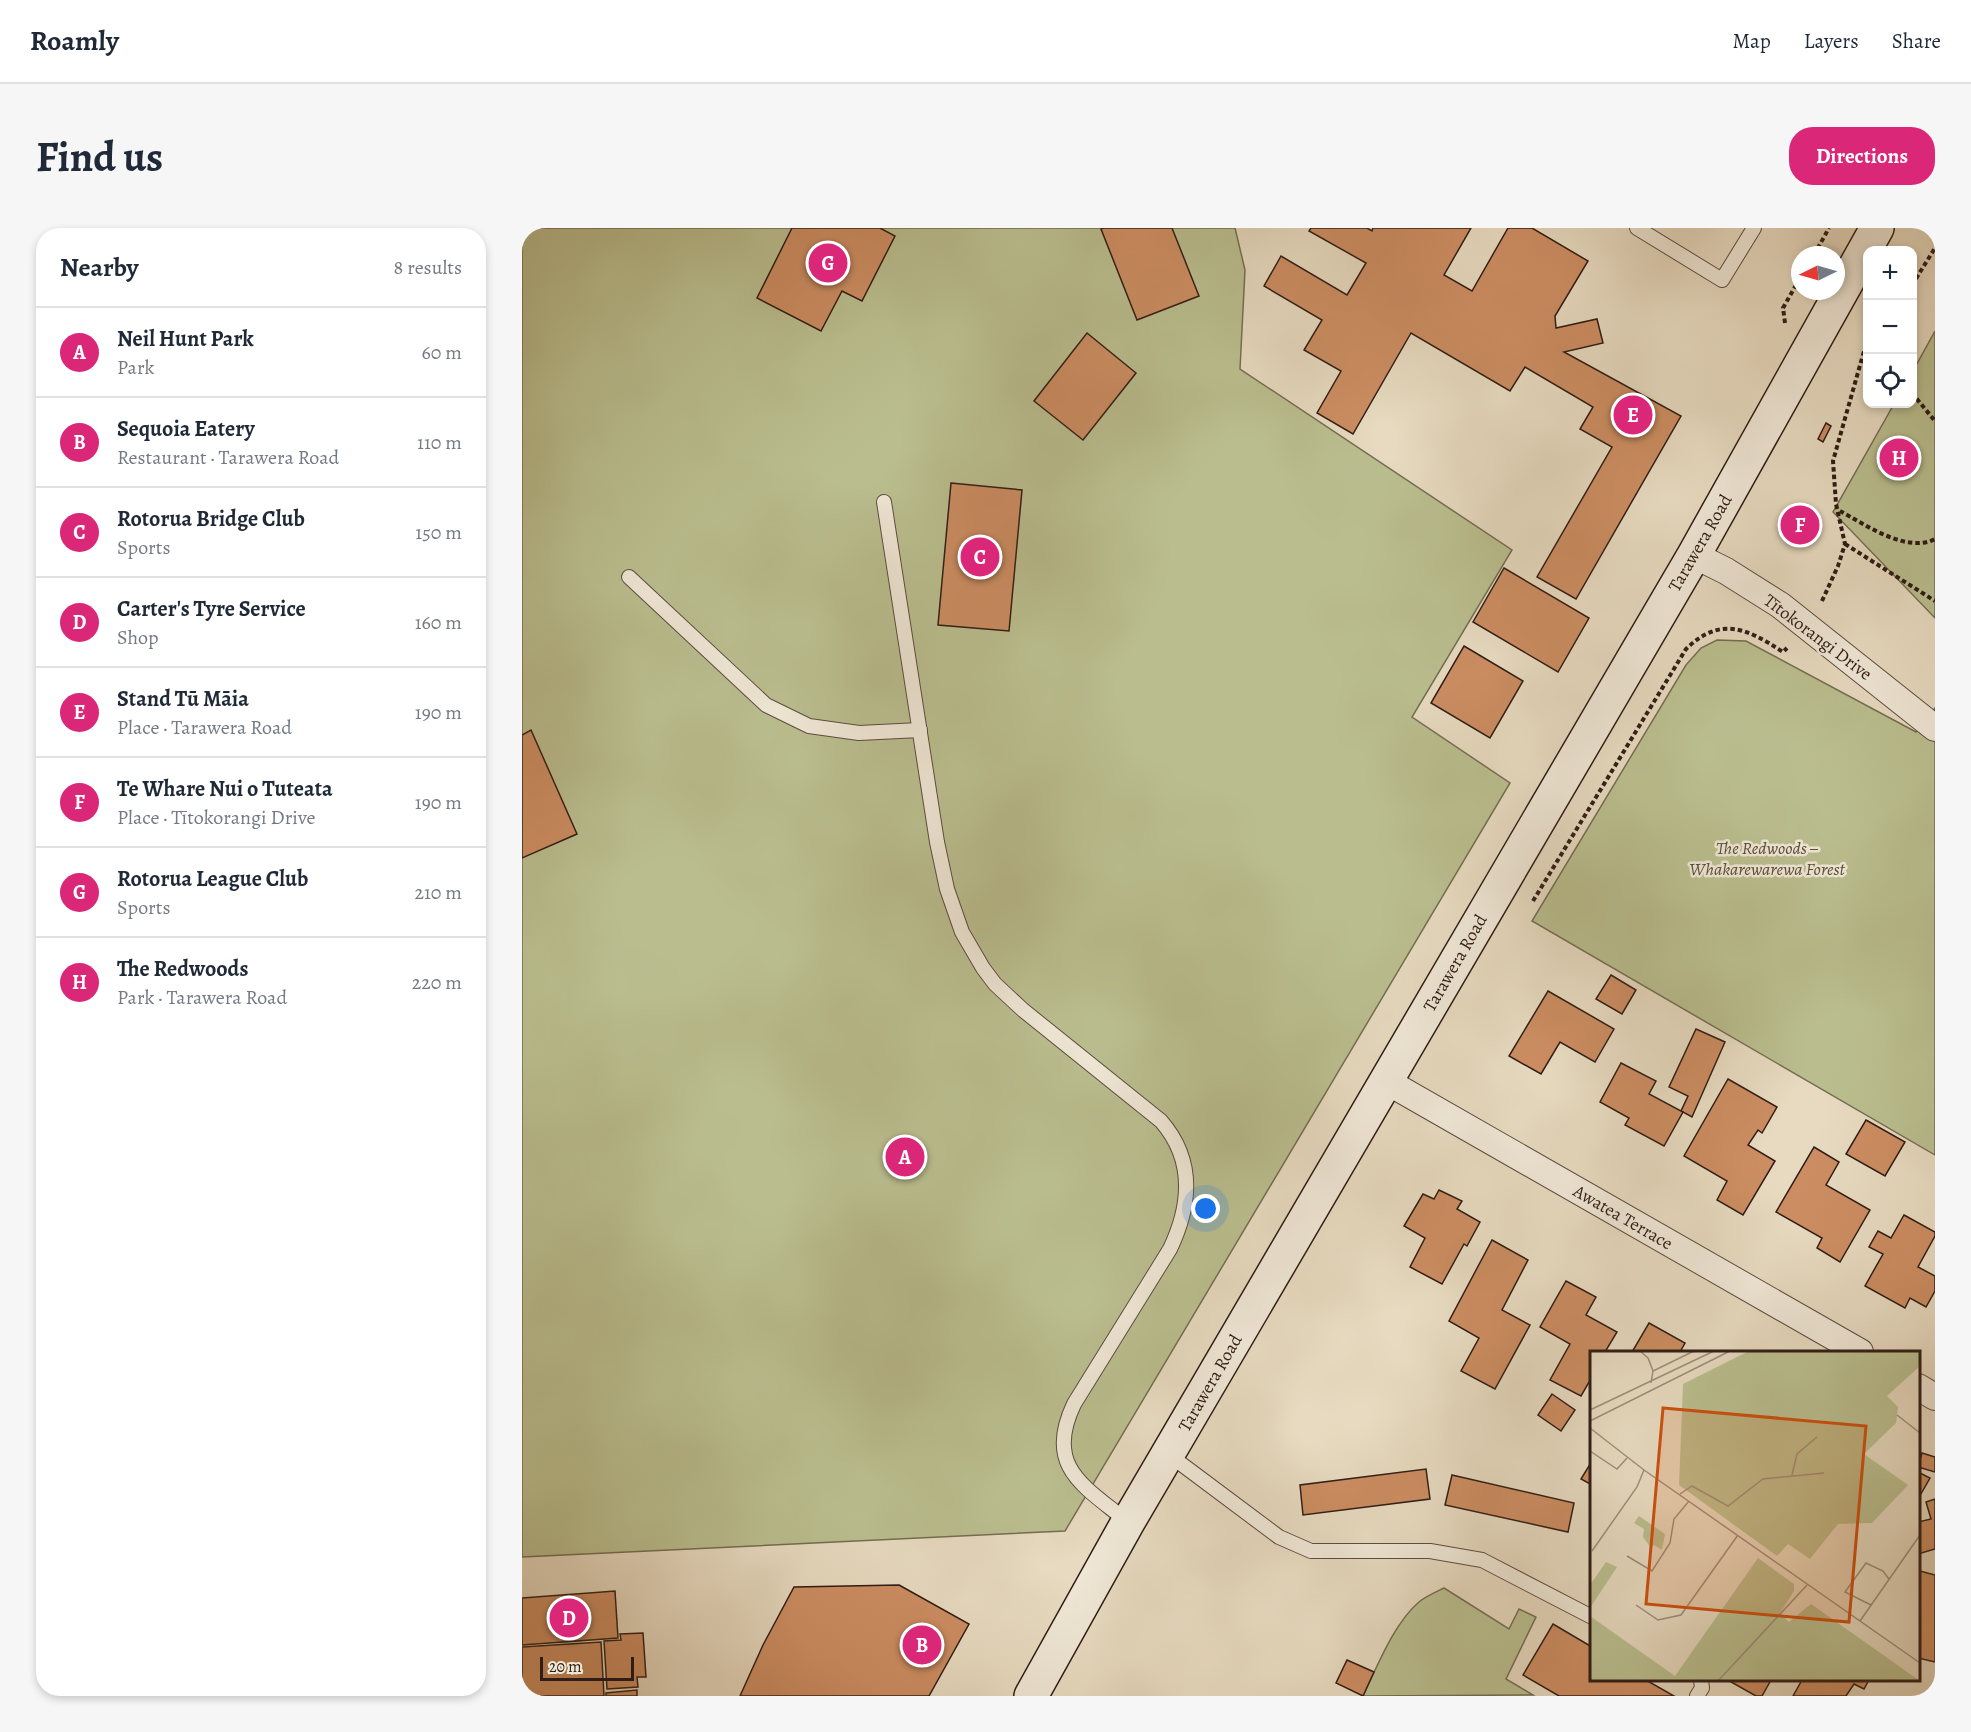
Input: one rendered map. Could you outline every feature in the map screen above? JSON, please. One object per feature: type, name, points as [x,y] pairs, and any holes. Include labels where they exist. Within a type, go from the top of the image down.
[{"type":"main road","name":"Tarawera Road","points":[[1030,1696],[1128,1522],[1694,555],[1877,228]]},
{"type":"street","name":"Tītokorangi Drive","points":[[1694,555],[1726,571],[1780,605],[1935,728]]},
{"type":"street","name":"Awatea Terrace","points":[[1386,1081],[1857,1351]]},
{"type":"street","points":[[1920,1388],[1935,1397]]},
{"type":"lane","points":[[1637,228],[1722,280],[1754,228]]},
{"type":"lane","points":[[884,502],[937,842],[954,913],[982,968],[1008,998],[1161,1121],[1176,1141],[1185,1168],[1187,1194],[1183,1220],[1178,1234],[1074,1404],[1067,1418],[1062,1438],[1064,1454],[1080,1481],[1128,1522]]},
{"type":"lane","points":[[630,577],[766,705],[809,726],[859,733],[920,730]]},
{"type":"lane","points":[[1168,1454],[1279,1537],[1311,1551],[1430,1551],[1482,1560],[1590,1616]]},
{"type":"lane","points":[[1697,1696],[1702,1688],[1701,1681]]},
{"type":"path","points":[[1819,246],[1829,228]]},
{"type":"path","points":[[1917,277],[1935,248]]},
{"type":"path","points":[[1786,327],[1783,308],[1791,294]]},
{"type":"path","points":[[1819,607],[1830,587],[1845,544],[1836,504],[1833,461],[1863,352]]},
{"type":"path","points":[[1917,399],[1935,421]]},
{"type":"path","points":[[1840,511],[1891,538],[1906,543],[1933,540],[1935,548]]},
{"type":"path","points":[[1845,544],[1935,601]]},
{"type":"path","points":[[1531,904],[1686,649],[1703,635],[1725,629],[1746,630],[1783,652],[1790,644]]},
{"type":"green space","points":[[522,228],[1235,228],[1245,270],[1240,369],[1512,550],[1412,717],[1510,783],[1065,1531],[522,1557]]},
{"type":"green space","points":[[1935,331],[1935,618],[1833,512],[1892,408],[1917,408],[1917,364]]},
{"type":"green space","name":"The Redwoods – Whakarewarewa Forest","points":[[1717,640],[1746,641],[1916,732],[1935,708],[1935,1155],[1532,921],[1686,665],[1701,648]]},
{"type":"green space","points":[[1444,1588],[1509,1629],[1519,1609],[1536,1617],[1506,1679],[1533,1695],[1363,1696],[1402,1621],[1419,1602]]},
{"type":"building","points":[[792,228],[880,228],[895,236],[862,301],[842,291],[821,331],[757,298]]},
{"type":"building","points":[[1172,228],[1199,296],[1137,320],[1101,229]]},
{"type":"building","points":[[1311,228],[1367,228],[1372,231],[1373,228],[1471,228],[1444,275],[1472,291],[1508,228],[1532,228],[1588,261],[1555,316],[1556,328],[1597,319],[1603,343],[1564,352],[1681,416],[1576,599],[1537,577],[1612,447],[1580,429],[1593,407],[1525,367],[1510,391],[1411,333],[1353,434],[1317,413],[1341,371],[1304,350],[1322,320],[1264,286],[1281,256],[1347,295],[1366,263],[1309,231]]},
{"type":"building","points":[[1087,333],[1136,373],[1083,440],[1034,401]]},
{"type":"building","points":[[1826,423],[1831,426],[1823,442],[1818,439]]},
{"type":"building","points":[[951,483],[1022,490],[1009,631],[938,625]]},
{"type":"building","points":[[1504,568],[1589,618],[1558,672],[1473,622]]},
{"type":"building","points":[[1464,646],[1523,681],[1490,738],[1431,703]]},
{"type":"building","points":[[531,730],[577,834],[522,858],[522,735]]},
{"type":"building","points":[[1611,975],[1636,990],[1622,1014],[1596,999]]},
{"type":"building","points":[[1548,991],[1614,1029],[1595,1062],[1560,1042],[1541,1074],[1509,1056]]},
{"type":"building","points":[[1696,1029],[1725,1042],[1692,1117],[1681,1111],[1688,1096],[1669,1087]]},
{"type":"building","points":[[1621,1063],[1656,1081],[1649,1094],[1683,1112],[1664,1146],[1625,1125],[1629,1118],[1600,1102]]},
{"type":"building","points":[[1728,1079],[1777,1107],[1762,1133],[1758,1130],[1748,1145],[1775,1161],[1743,1215],[1717,1200],[1727,1181],[1684,1156]]},
{"type":"building","points":[[1866,1120],[1905,1142],[1885,1176],[1846,1154]]},
{"type":"building","points":[[1814,1147],[1839,1162],[1826,1185],[1870,1210],[1840,1262],[1817,1248],[1822,1238],[1776,1212]]},
{"type":"building","points":[[1439,1190],[1462,1201],[1457,1209],[1480,1222],[1467,1246],[1464,1244],[1442,1284],[1410,1267],[1425,1238],[1404,1226],[1423,1194],[1434,1199]]},
{"type":"building","points":[[1904,1215],[1935,1232],[1918,1267],[1935,1276],[1935,1291],[1926,1307],[1910,1298],[1905,1308],[1865,1286],[1883,1254],[1869,1247],[1878,1231],[1891,1238]]},
{"type":"building","points":[[1492,1240],[1528,1260],[1502,1310],[1530,1325],[1495,1389],[1461,1371],[1479,1338],[1449,1321]]},
{"type":"building","points":[[1566,1281],[1596,1297],[1586,1315],[1617,1332],[1606,1351],[1590,1351],[1590,1380],[1581,1396],[1550,1380],[1570,1344],[1540,1327]]},
{"type":"building","points":[[1649,1323],[1685,1343],[1681,1351],[1633,1351]]},
{"type":"building","points":[[1552,1394],[1575,1410],[1561,1431],[1538,1415]]},
{"type":"building","points":[[1922,1453],[1935,1457],[1935,1472],[1920,1468]]},
{"type":"building","points":[[1590,1464],[1590,1484],[1581,1479]]},
{"type":"building","points":[[1426,1469],[1430,1499],[1303,1515],[1300,1485]]},
{"type":"building","points":[[1920,1473],[1930,1478],[1920,1496]]},
{"type":"building","points":[[1452,1475],[1574,1503],[1568,1532],[1445,1505]]},
{"type":"building","points":[[1935,1499],[1935,1549],[1920,1553],[1920,1522],[1931,1519],[1926,1502]]},
{"type":"building","points":[[1920,1571],[1935,1575],[1935,1662],[1920,1658]]},
{"type":"building","points":[[899,1585],[969,1624],[929,1696],[740,1696],[763,1645],[794,1587]]},
{"type":"building","points":[[615,1591],[618,1638],[522,1645],[522,1598]]},
{"type":"building","points":[[1553,1624],[1590,1646],[1590,1681],[1648,1681],[1674,1696],[1559,1696],[1523,1675]]},
{"type":"building","points":[[643,1633],[646,1677],[637,1677],[638,1687],[607,1689],[604,1641],[621,1640],[620,1634]]},
{"type":"building","points":[[601,1642],[604,1696],[522,1696],[522,1647]]},
{"type":"building","points":[[1347,1660],[1374,1672],[1363,1696],[1336,1683]]},
{"type":"building","points":[[1770,1681],[1762,1696],[1756,1696],[1731,1682]]},
{"type":"building","points":[[1801,1681],[1868,1681],[1864,1689],[1854,1684],[1846,1696],[1793,1696]]},
{"type":"building","points":[[637,1690],[637,1696],[606,1696],[606,1693]]},
{"type":"place","name":"Rotorua League Club","points":[[828,263]]},
{"type":"place","name":"Stand Tū Māia","points":[[1633,415]]},
{"type":"place","name":"The Redwoods","points":[[1899,458]]},
{"type":"place","name":"Te Whare Nui o Tuteata","points":[[1800,525]]},
{"type":"place","name":"Rotorua Bridge Club","points":[[980,557]]},
{"type":"place","name":"Neil Hunt Park","points":[[905,1157]]},
{"type":"place","name":"Carter's Tyre Service","points":[[569,1618]]},
{"type":"place","name":"Sequoia Eatery","points":[[922,1645]]}]
